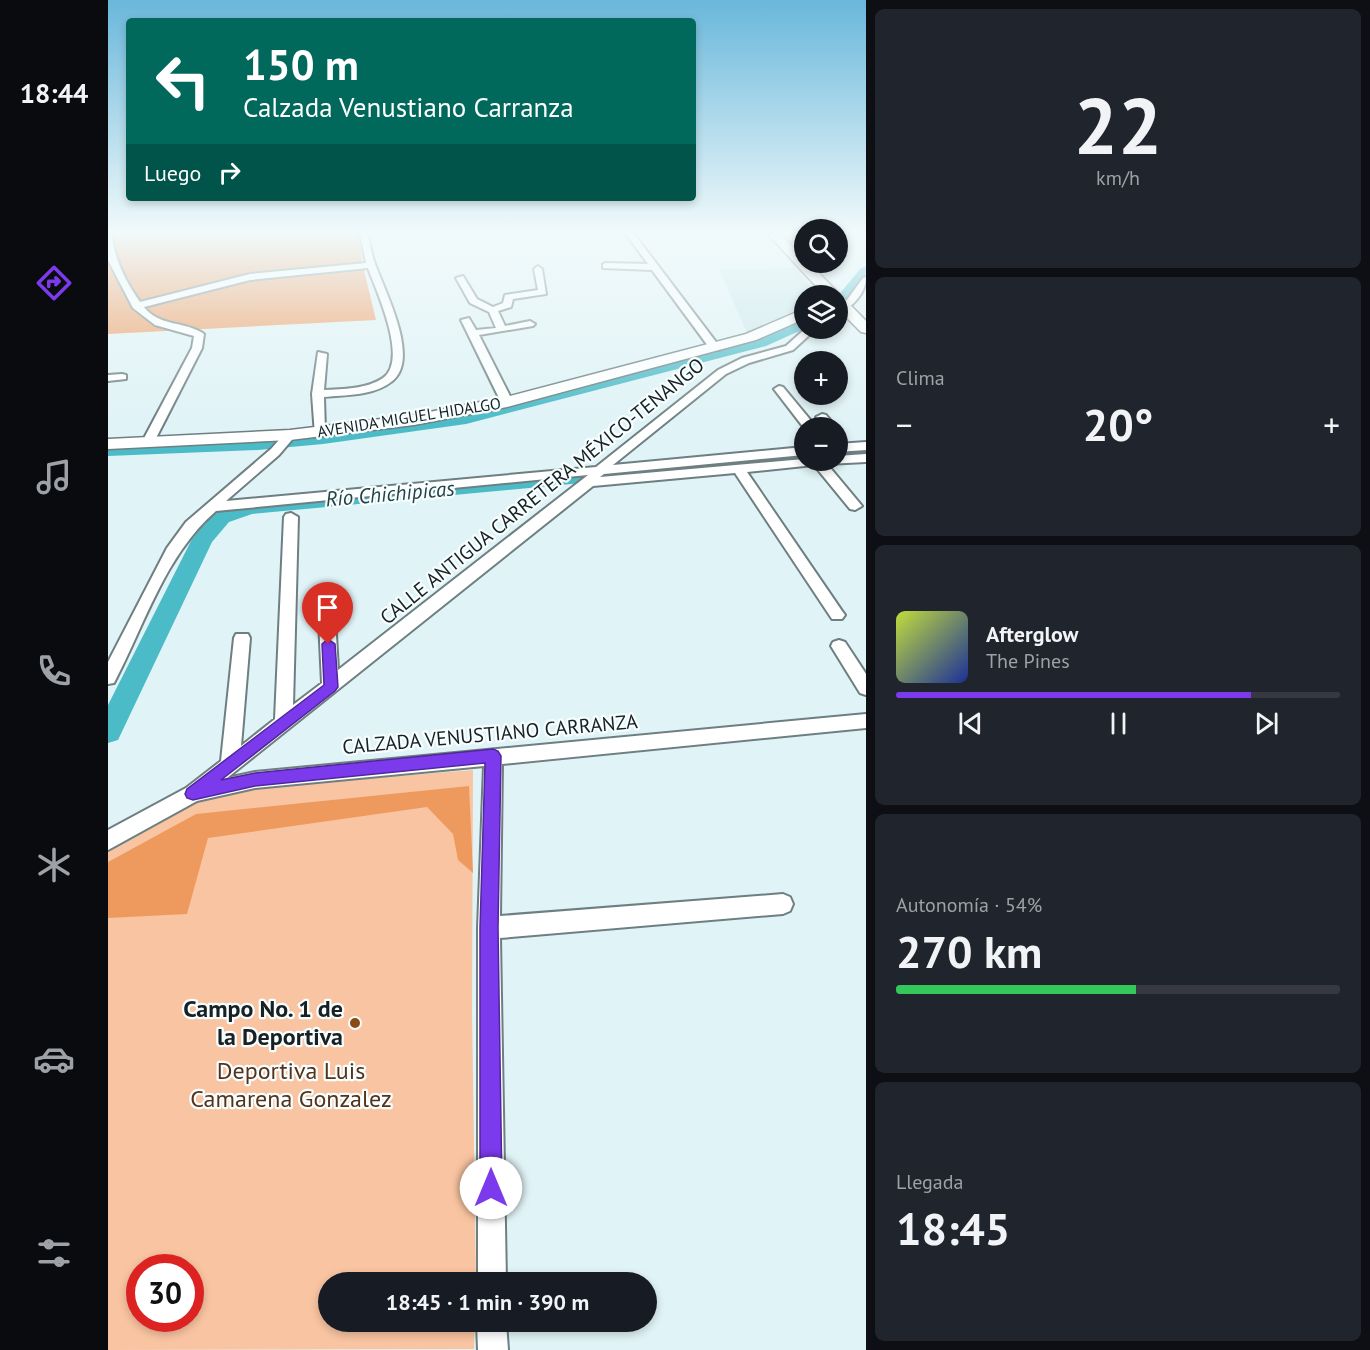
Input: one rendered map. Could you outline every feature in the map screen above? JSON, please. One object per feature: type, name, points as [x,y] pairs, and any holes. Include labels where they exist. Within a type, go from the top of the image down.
[{"type":"street","points":[[131,297],[136,306],[151,320],[193,331],[200,334],[201,338],[148,442]]},
{"type":"street","points":[[136,306],[171,297]]},
{"type":"street","points":[[318,394],[357,389],[387,381],[392,377],[398,347],[386,297]]},
{"type":"street","points":[[471,297],[473,301],[492,310],[502,330]]},
{"type":"street","points":[[492,310],[508,305],[508,297]]},
{"type":"street","points":[[677,297],[715,348]]},
{"type":"street","points":[[848,311],[866,329]]},
{"type":"street","points":[[848,317],[866,343]]},
{"type":"street","name":"AVENIDA MIGUEL HIDALGO","points":[[108,444],[286,439],[319,432],[414,420],[507,402],[715,348],[773,329],[794,318]]},
{"type":"street","points":[[466,320],[507,402]]},
{"type":"street","points":[[472,333],[530,324]]},
{"type":"street","name":"CALLE ANTIGUA CARRETERA MÉXICO-TENANGO","points":[[193,794],[331,687],[732,365],[791,349],[803,339]]},
{"type":"street","points":[[319,432],[318,394],[322,354]]},
{"type":"street","points":[[108,378],[122,377]]},
{"type":"street","points":[[779,389],[802,417]]},
{"type":"street","points":[[108,678],[172,551],[191,525],[286,439]]},
{"type":"street","points":[[848,448],[866,446]]},
{"type":"street","points":[[211,507],[596,475],[794,452]]},
{"type":"street","points":[[848,459],[866,458]]},
{"type":"street","points":[[596,475],[739,469],[794,464]]},
{"type":"street","points":[[739,469],[837,615]]},
{"type":"street","points":[[825,471],[855,507]]},
{"type":"street","points":[[284,724],[291,517]]},
{"type":"street","points":[[326,600],[331,687]]},
{"type":"street","points":[[230,764],[242,638]]},
{"type":"street","points":[[840,646],[866,688]]},
{"type":"street","name":"CALZADA VENUSTIANO CARRANZA","points":[[108,842],[129,828],[193,794],[276,777],[866,721]]},
{"type":"street","points":[[492,1272],[489,928],[493,756]]},
{"type":"street","points":[[489,928],[783,904]]},
{"type":"street","points":[[492,1332],[493,1350]]},
{"type":"shaded area","points":[[108,297],[370,297],[376,320],[108,334]]},
{"type":"shaded area","points":[[731,297],[794,297],[794,311],[747,333]]},
{"type":"shaded area","points":[[469,786],[473,873],[458,860],[453,834],[427,807],[208,838],[187,914],[108,918],[108,862],[196,814]]},
{"type":"green space","name":"Deportiva Luis Camarena Gonzalez","points":[[473,770],[472,1011],[476,1272],[318,1272],[318,1332],[475,1332],[474,1349],[108,1350],[108,846],[195,798],[285,785]]},
{"type":"waterway","points":[[108,450],[258,444],[466,419],[760,343],[794,328]]},
{"type":"waterway","name":"Río Chichipicas","points":[[848,452],[866,450]]},
{"type":"waterway","name":"Río Chichipicas","points":[[108,732],[203,539],[222,517],[250,508],[794,457]]},
{"type":"place","name":"Campo No. 1 de la Deportiva","points":[[355,1023]]},
{"type":"route","points":[[328,644],[331,687],[193,794],[255,780],[493,756],[489,928],[491,1188]]}]
